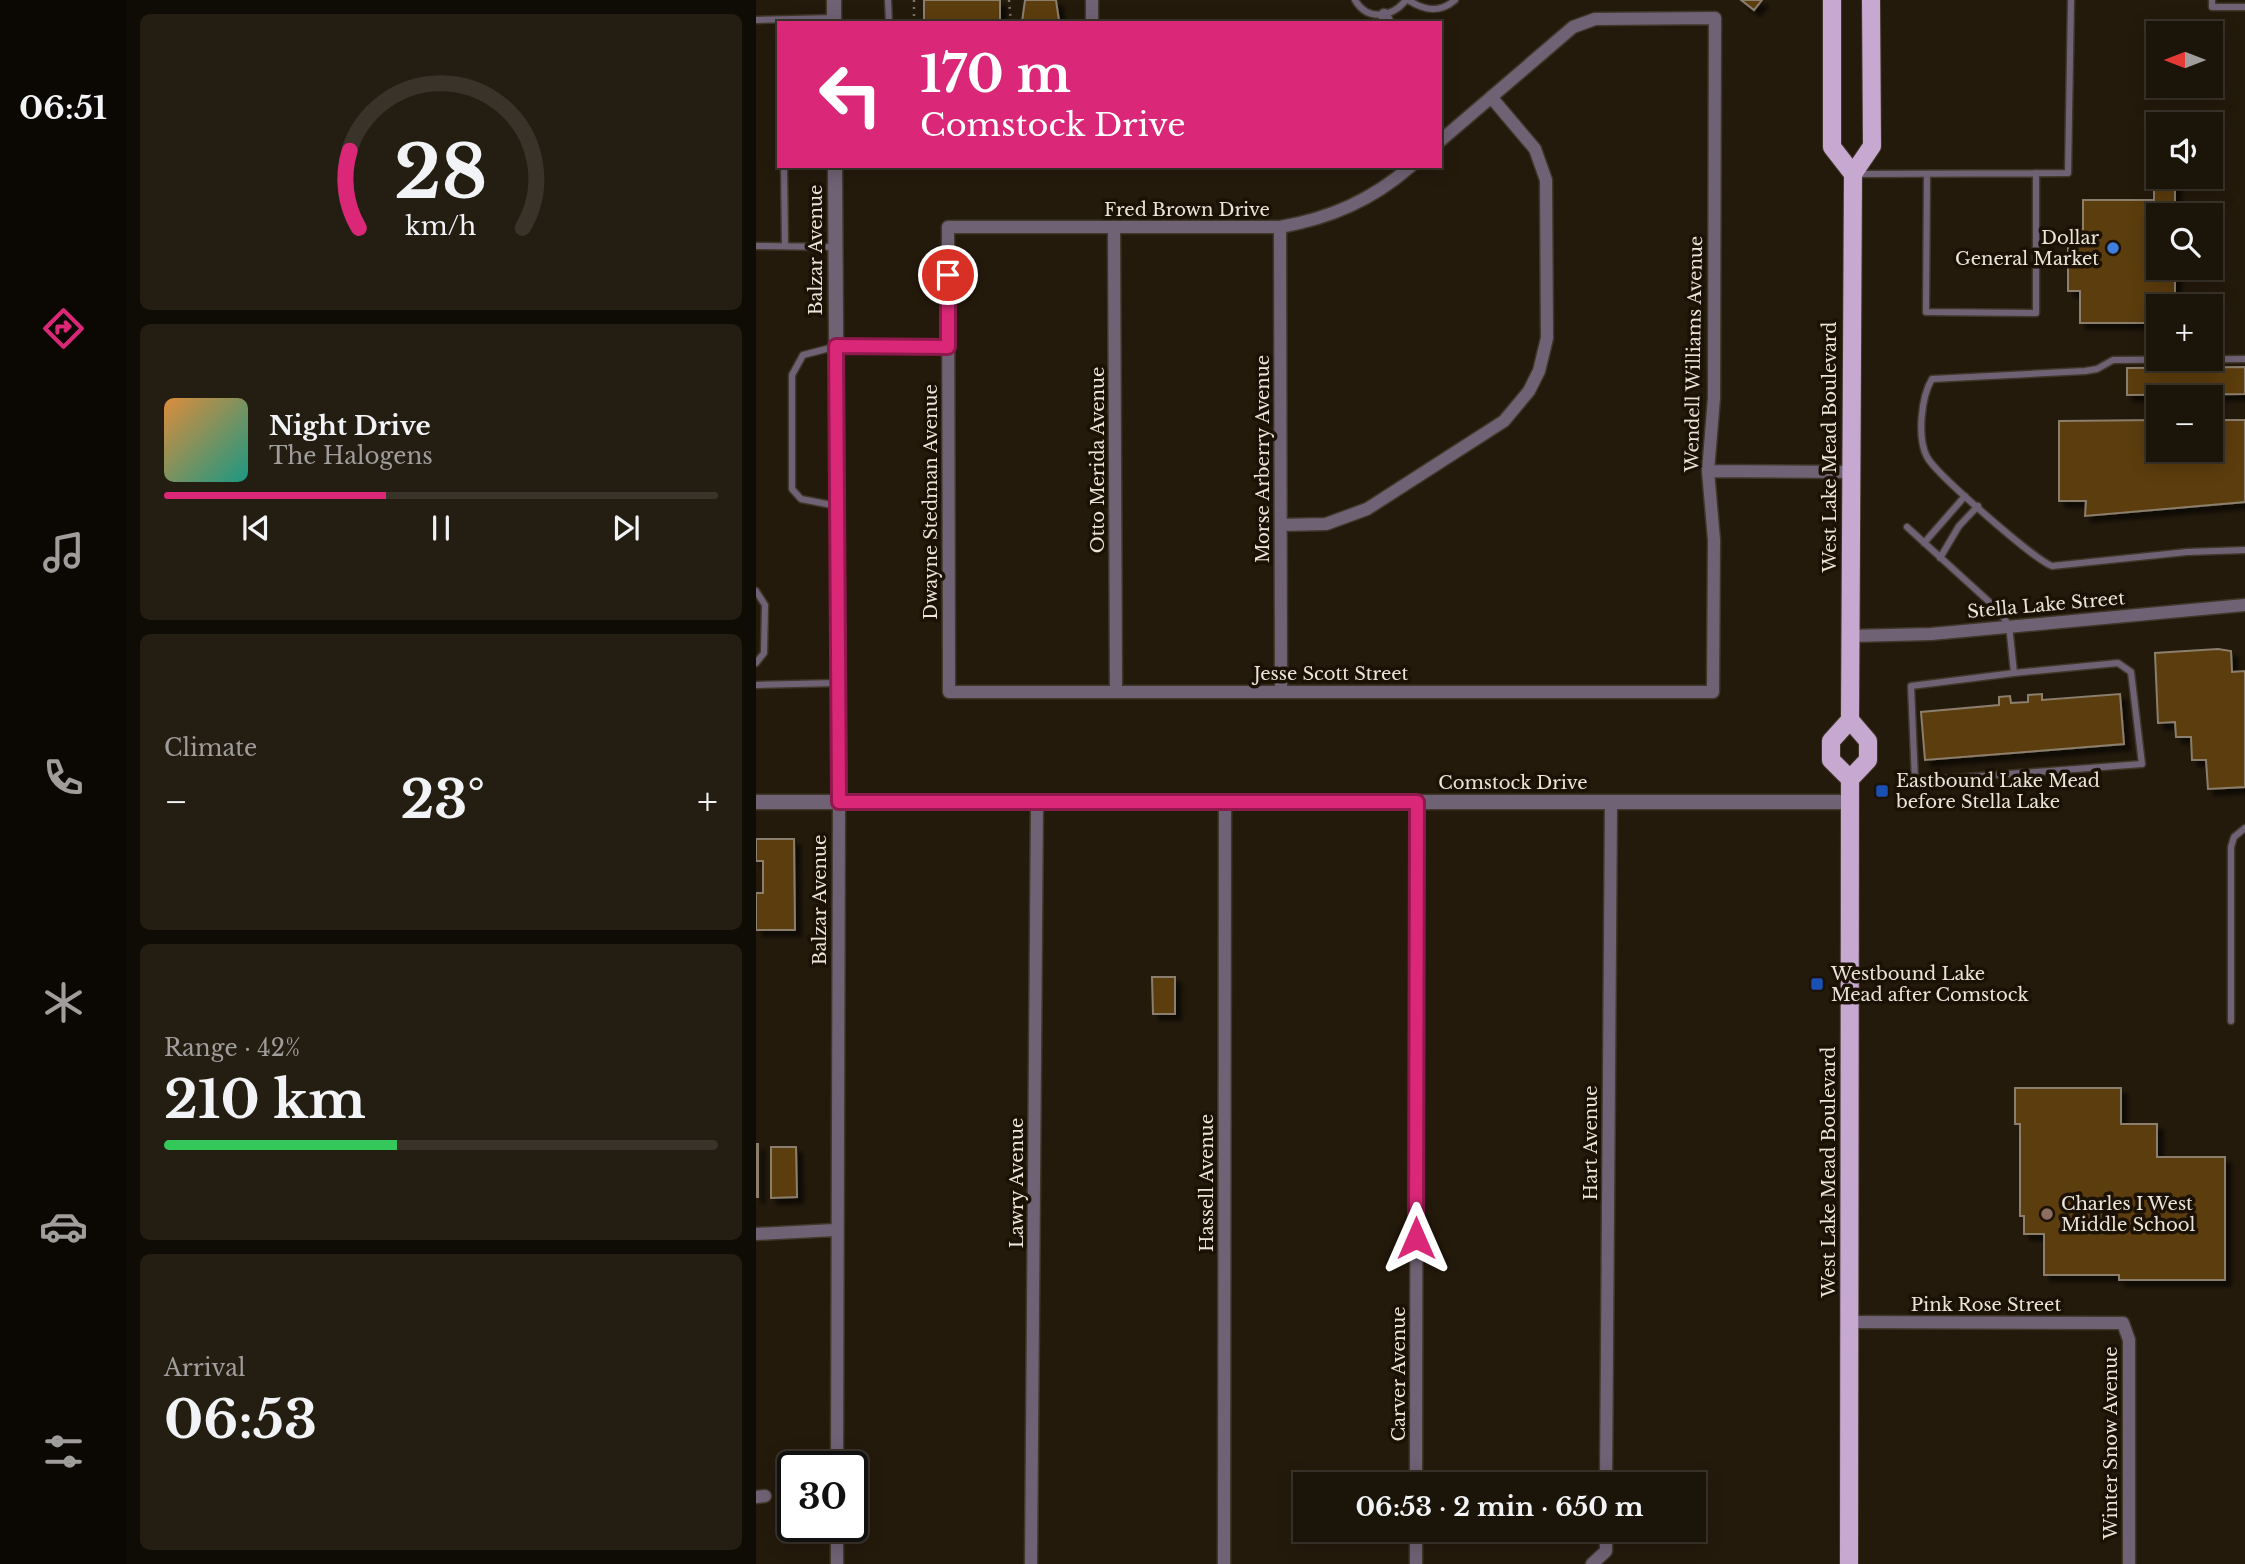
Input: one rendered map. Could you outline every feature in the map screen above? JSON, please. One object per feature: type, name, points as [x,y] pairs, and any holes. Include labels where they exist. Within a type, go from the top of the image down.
[{"type":"main road","points":[[1832,0],[1832,147],[1853,174],[1872,146],[1871,0]]},
{"type":"main road","name":"West Lake Mead Boulevard","points":[[1850,720],[1853,174]]},
{"type":"main road","points":[[1850,720],[1868,741],[1868,761],[1850,779],[1831,760],[1831,741],[1850,720]]},
{"type":"main road","name":"West Lake Mead Boulevard","points":[[1849,1564],[1850,779]]},
{"type":"street","points":[[834,0],[834,20]]},
{"type":"street","points":[[1092,0],[1092,21]]},
{"type":"street","name":"Wendell Williams Avenue","points":[[1491,97],[1573,27],[1595,19],[1715,18],[1714,398],[1708,471],[1714,540],[1713,692]]},
{"type":"street","points":[[1281,525],[1326,524],[1367,509],[1504,421],[1534,381],[1547,338],[1546,180],[1535,149],[1491,97],[1442,139]]},
{"type":"street","name":"Balzar Avenue","points":[[835,168],[840,1118],[835,1230],[836,1451]]},
{"type":"street","name":"Fred Brown Drive","points":[[948,228],[1280,227],[1313,221],[1361,203],[1408,168]]},
{"type":"street","name":"Morse Arberry Avenue","points":[[1280,227],[1282,692]]},
{"type":"street","name":"Dwayne Stedman Avenue","points":[[948,228],[949,691]]},
{"type":"street","name":"Otto Merida Avenue","points":[[1114,228],[1116,691]]},
{"type":"street","points":[[836,346],[948,347]]},
{"type":"street","points":[[1708,471],[1851,472]]},
{"type":"street","name":"Stella Lake Street","points":[[1850,636],[1931,634],[2245,605]]},
{"type":"street","name":"Jesse Scott Street","points":[[949,691],[1713,692]]},
{"type":"street","name":"Comstock Drive","points":[[756,802],[1850,802]]},
{"type":"street","name":"Lawry Avenue","points":[[1031,1564],[1037,802]]},
{"type":"street","name":"Hassell Avenue","points":[[1224,1564],[1225,802]]},
{"type":"street","name":"Carver Avenue","points":[[1416,1472],[1417,802]]},
{"type":"street","name":"Hart Avenue","points":[[1606,1472],[1611,802]]},
{"type":"street","points":[[756,1234],[835,1230]]},
{"type":"street","name":"Pink Rose Street","points":[[1850,1322],[2123,1323]]},
{"type":"street","name":"Winter Snow Avenue","points":[[2123,1323],[2129,1340],[2129,1564]]},
{"type":"street","points":[[837,1542],[837,1564]]},
{"type":"street","points":[[1416,1542],[1416,1564]]},
{"type":"street","points":[[1594,1563],[1606,1551],[1606,1542]]},
{"type":"lane","points":[[888,0],[888,21]]},
{"type":"lane","points":[[1355,0],[1366,11],[1386,19],[1407,0],[1435,10],[1445,8],[1455,0]]},
{"type":"lane","points":[[1853,174],[2068,173],[2071,0]]},
{"type":"lane","points":[[2212,0],[2212,7],[2245,7]]},
{"type":"lane","points":[[756,20],[834,20]]},
{"type":"lane","points":[[784,168],[785,246]]},
{"type":"lane","points":[[1927,174],[1926,312],[2036,313],[2036,173]]},
{"type":"lane","points":[[756,246],[835,247]]},
{"type":"lane","points":[[836,346],[803,355],[792,375],[792,489],[801,499],[837,506]]},
{"type":"lane","points":[[2245,359],[2113,360],[2097,369],[2085,371],[1932,379],[1924,395],[1923,447],[1928,460],[1965,496],[2045,564],[2052,566],[2187,552],[2245,550]]},
{"type":"lane","points":[[1924,543],[1965,496]]},
{"type":"lane","points":[[1940,558],[1959,526],[1978,506]]},
{"type":"lane","points":[[1906,527],[1996,608],[2010,625],[2014,673]]},
{"type":"lane","points":[[756,591],[765,605],[765,617],[764,653],[756,663]]},
{"type":"lane","points":[[2118,663],[2131,672],[2142,764],[1915,781],[1911,686],[2014,673],[2118,663]]},
{"type":"lane","points":[[756,685],[838,682]]},
{"type":"lane","points":[[2231,1021],[2231,847],[2234,837],[2245,828]]},
{"type":"path","points":[[914,0],[914,21]]},
{"type":"path","points":[[1009,0],[1011,21]]},
{"type":"building","points":[[924,0],[1000,0],[1000,21],[924,21]]},
{"type":"building","points":[[1025,0],[1056,0],[1059,21],[1022,21]]},
{"type":"building","points":[[1741,0],[1762,0],[1754,10]]},
{"type":"building","name":"Dollar General Market","points":[[2154,189],[2175,189],[2175,203],[2146,203],[2146,280],[2175,280],[2175,294],[2146,294],[2146,323],[2080,323],[2080,291],[2068,291],[2068,229],[2083,229],[2083,200],[2154,200]]},
{"type":"building","points":[[2223,367],[2245,367],[2245,394],[2223,394],[2223,385],[2146,385],[2146,395],[2127,395],[2127,368],[2146,368],[2146,371],[2223,371]]},
{"type":"building","points":[[2146,420],[2146,462],[2223,462],[2223,420],[2245,420],[2245,502],[2085,516],[2086,501],[2059,501],[2059,421]]},
{"type":"building","points":[[2218,649],[2231,651],[2232,672],[2245,671],[2245,787],[2208,789],[2206,760],[2192,760],[2191,737],[2176,737],[2175,722],[2158,723],[2155,653]]},
{"type":"building","points":[[2042,694],[2042,700],[2120,694],[2124,744],[1925,760],[1921,712],[1999,705],[1999,697],[2010,696],[2011,703],[2028,702],[2028,695]]},
{"type":"building","points":[[756,839],[794,839],[795,930],[756,930],[756,893],[763,893],[763,861],[756,861]]},
{"type":"building","points":[[1152,977],[1175,977],[1175,1014],[1153,1014]]},
{"type":"building","points":[[2015,1088],[2121,1088],[2121,1124],[2157,1124],[2157,1157],[2225,1157],[2225,1280],[2119,1280],[2119,1275],[2044,1275],[2044,1234],[2024,1234],[2024,1216],[2020,1216],[2020,1124],[2015,1124]]},
{"type":"building","points":[[758,1144],[758,1197],[756,1197]]},
{"type":"building","points":[[771,1147],[796,1147],[797,1197],[771,1198]]},
{"type":"place","name":"Dollar General Market","points":[[2113,248]]},
{"type":"place","name":"Eastbound Lake Mead before Stella Lake","points":[[1882,791]]},
{"type":"place","name":"Westbound Lake Mead after Comstock","points":[[1817,984]]},
{"type":"place","name":"Charles I West Middle School","points":[[2047,1214]]},
{"type":"route","points":[[948,275],[948,347],[836,346],[839,802],[1417,802],[1416,1238]]}]
